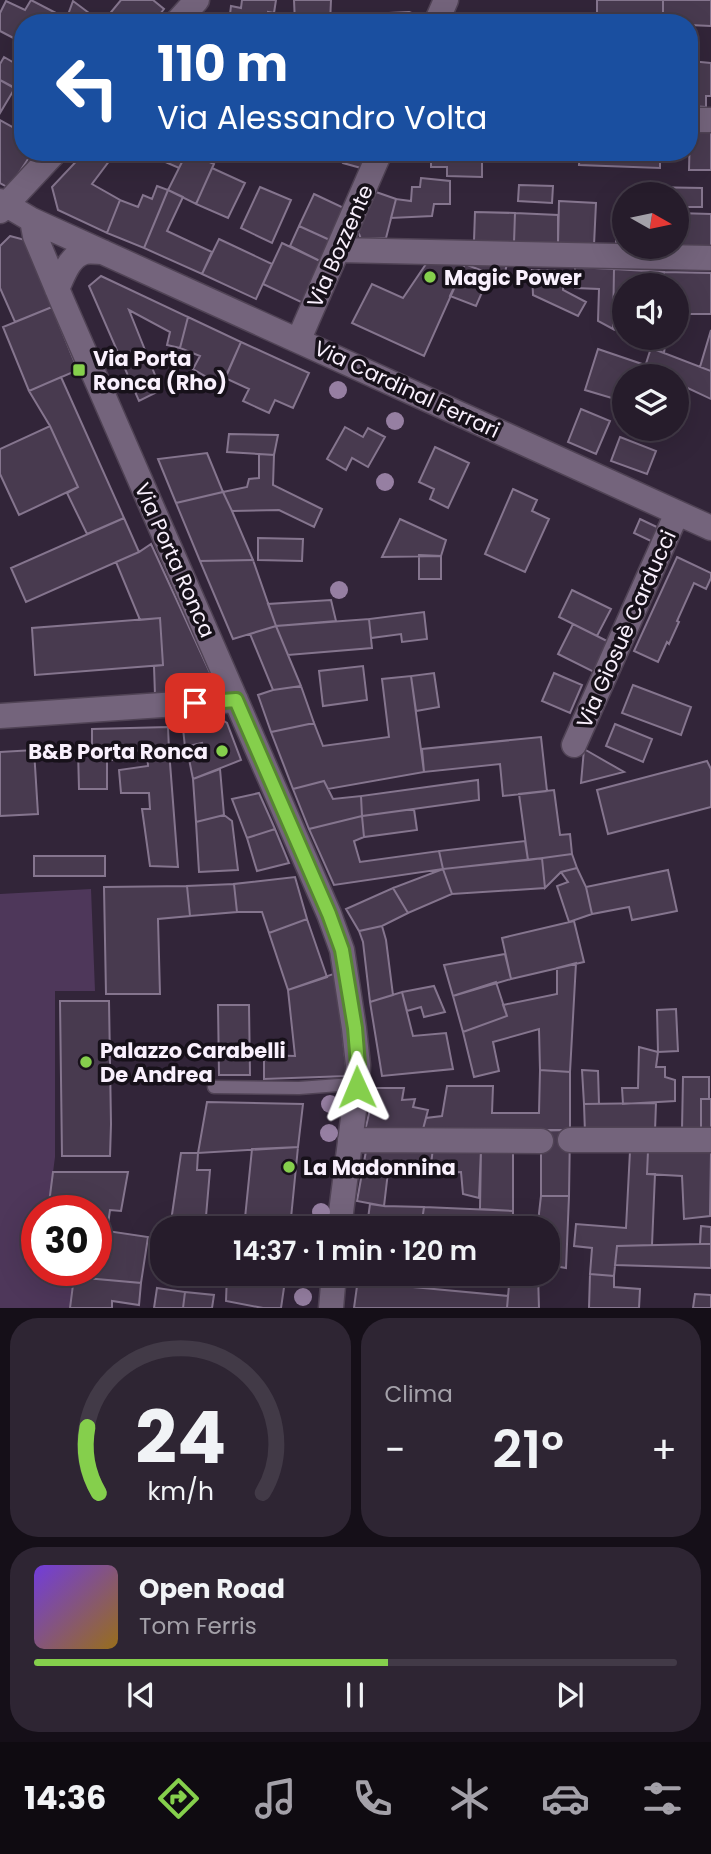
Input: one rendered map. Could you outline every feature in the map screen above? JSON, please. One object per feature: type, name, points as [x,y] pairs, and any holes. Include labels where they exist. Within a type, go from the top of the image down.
[{"type":"street","points":[[184,14],[197,0]]},
{"type":"street","points":[[2,206],[46,161]]},
{"type":"street","name":"Via Bozzente","points":[[299,339],[376,161]]},
{"type":"street","name":"Via Cardinal Ferrari","points":[[2,206],[711,528]]},
{"type":"street","name":"Via Porta Ronca","points":[[32,220],[35,236],[57,289],[329,914],[342,950],[355,1028],[358,1065],[340,1216]]},
{"type":"street","points":[[339,250],[711,258]]},
{"type":"street","points":[[57,289],[73,259],[85,252],[103,252]]},
{"type":"street","name":"Via Giosuè Carducci","points":[[574,745],[677,513]]},
{"type":"street","points":[[0,716],[236,700]]},
{"type":"street","points":[[350,1140],[541,1140]]},
{"type":"street","points":[[570,1140],[711,1140]]},
{"type":"street","points":[[331,1308],[333,1286]]},
{"type":"lane","points":[[214,1087],[357,1087]]},
{"type":"shaded area","points":[[91,889],[95,991],[55,991],[55,1157],[50,1195],[21,1195],[21,1286],[73,1286],[70,1308],[0,1308],[0,894]]},
{"type":"building","points":[[31,0],[56,13],[14,14],[14,38],[0,31],[0,13],[6,1],[25,10]]},
{"type":"building","points":[[121,0],[153,0],[164,9],[160,14],[109,14]]},
{"type":"building","points":[[242,0],[276,0],[274,13],[230,14],[231,6],[241,8]]},
{"type":"building","points":[[294,0],[331,0],[330,14],[295,14]]},
{"type":"building","points":[[597,0],[663,0],[663,14],[597,14]]},
{"type":"building","points":[[663,0],[711,0],[711,26],[698,25],[698,14],[663,14]]},
{"type":"building","points":[[73,1],[89,13],[88,14],[68,14]]},
{"type":"building","points":[[409,12],[414,14],[369,14]]},
{"type":"building","points":[[4,57],[14,63],[14,88],[0,80],[0,64]]},
{"type":"building","points":[[698,62],[711,63],[711,96],[706,96],[706,107],[698,106]]},
{"type":"building","points":[[0,80],[14,90],[0,113]]},
{"type":"building","points":[[0,120],[14,128],[14,161],[27,161],[9,188],[0,183]]},
{"type":"building","points":[[698,130],[711,130],[711,170],[689,170],[689,161],[698,161]]},
{"type":"building","points":[[77,161],[109,161],[92,184],[120,200],[107,233],[58,210],[52,187]]},
{"type":"building","points":[[163,161],[182,161],[179,168]]},
{"type":"building","points":[[182,161],[207,161],[214,164],[196,204],[168,190]]},
{"type":"building","points":[[341,161],[364,161],[361,168]]},
{"type":"building","points":[[431,161],[482,161],[482,177],[447,176],[447,167],[431,167]]},
{"type":"building","points":[[579,161],[660,161],[660,168],[579,165]]},
{"type":"building","points":[[212,168],[245,183],[228,218],[196,204]]},
{"type":"building","points":[[421,178],[450,181],[450,204],[434,204],[432,216],[391,218],[396,199],[411,201],[412,187],[420,187]]},
{"type":"building","points":[[519,185],[553,186],[552,203],[518,201]]},
{"type":"building","points":[[157,186],[168,190],[144,248],[107,233],[120,200],[138,207],[143,195],[152,199]]},
{"type":"building","points":[[260,187],[291,200],[272,243],[241,228]]},
{"type":"building","points":[[690,188],[702,188],[702,207],[690,207]]},
{"type":"building","points":[[168,190],[183,197],[167,231],[212,252],[202,274],[144,248]]},
{"type":"building","points":[[376,192],[396,199],[386,238],[361,239],[358,231]]},
{"type":"building","points":[[314,194],[346,209],[332,241],[299,226]]},
{"type":"building","points":[[559,201],[596,203],[594,245],[558,244]]},
{"type":"building","points":[[475,212],[515,213],[514,243],[474,241]]},
{"type":"building","points":[[515,213],[558,215],[558,244],[514,243]]},
{"type":"building","points":[[690,213],[711,214],[711,249],[690,248]]},
{"type":"building","points":[[299,226],[332,241],[322,262],[290,246]]},
{"type":"building","points":[[10,236],[29,241],[52,307],[15,322],[0,288],[0,246]]},
{"type":"building","points":[[219,239],[272,264],[256,299],[202,274]]},
{"type":"building","points":[[282,243],[322,262],[303,303],[263,284]]},
{"type":"building","points":[[426,264],[465,264],[424,356],[352,323],[372,284],[403,298]]},
{"type":"building","points":[[465,264],[507,264],[503,280]]},
{"type":"building","points":[[465,264],[490,274],[476,306],[450,296]]},
{"type":"building","points":[[575,267],[614,269],[612,328],[598,321],[599,289],[575,288]]},
{"type":"building","points":[[614,269],[664,272],[664,273],[614,273]]},
{"type":"building","points":[[532,270],[564,271],[563,290],[586,302],[578,316],[533,295]]},
{"type":"building","points":[[664,272],[711,273],[711,314],[689,314],[689,273]]},
{"type":"building","points":[[101,276],[188,317],[180,348],[167,345],[170,332],[129,310],[161,390],[139,401],[89,286]]},
{"type":"building","points":[[52,307],[78,370],[29,391],[3,327]]},
{"type":"building","points":[[188,317],[241,342],[222,386],[193,369],[200,356],[180,348]]},
{"type":"building","points":[[711,330],[711,371],[700,367]]},
{"type":"building","points":[[241,342],[309,373],[293,408],[275,400],[269,413],[243,401],[249,389],[225,378]]},
{"type":"building","points":[[598,349],[642,364],[612,364],[612,398],[585,390]]},
{"type":"building","points":[[650,350],[656,350],[711,371],[711,399],[689,389],[689,364],[646,364]]},
{"type":"building","points":[[61,377],[124,518],[87,534],[67,493],[78,487],[50,426],[29,391]]},
{"type":"building","points":[[581,409],[610,421],[596,454],[568,442]]},
{"type":"building","points":[[50,426],[78,487],[19,515],[0,474],[0,449]]},
{"type":"building","points":[[345,427],[363,437],[368,428],[385,437],[368,467],[352,458],[346,470],[327,459]]},
{"type":"building","points":[[229,434],[278,435],[274,455],[227,452]]},
{"type":"building","points":[[618,441],[630,441],[656,451],[647,474],[611,461]]},
{"type":"building","points":[[435,447],[469,463],[448,508],[430,499],[434,489],[419,482]]},
{"type":"building","points":[[207,453],[223,492],[176,503],[158,459]]},
{"type":"building","points":[[259,454],[274,455],[273,485],[322,509],[314,527],[279,510],[232,511],[223,492],[247,487],[249,479],[259,478]]},
{"type":"building","points":[[513,489],[537,500],[532,511],[549,519],[525,572],[485,554]]},
{"type":"building","points":[[223,492],[253,560],[200,561],[176,503]]},
{"type":"building","points":[[124,518],[139,552],[26,602],[11,568]]},
{"type":"building","points":[[400,519],[446,540],[441,556],[382,557]]},
{"type":"building","points":[[640,519],[661,529],[655,543],[634,533]]},
{"type":"building","points":[[258,538],[303,539],[302,561],[258,560]]},
{"type":"building","points":[[151,544],[212,677],[204,692],[155,695],[154,666],[163,665],[160,618],[140,620],[116,562]]},
{"type":"building","points":[[419,555],[441,556],[441,579],[419,579]]},
{"type":"building","points":[[677,557],[711,573],[711,578],[706,589],[694,583],[669,644],[667,642],[658,662],[634,651]]},
{"type":"building","points":[[253,560],[276,626],[233,639],[200,561]]},
{"type":"building","points":[[572,590],[611,609],[597,636],[559,617]]},
{"type":"building","points":[[331,600],[336,621],[276,626],[268,604]]},
{"type":"building","points":[[424,612],[427,639],[402,642],[401,634],[371,638],[369,619]]},
{"type":"building","points":[[160,618],[163,665],[35,675],[32,628]]},
{"type":"building","points":[[369,619],[372,648],[288,655],[276,626]]},
{"type":"building","points":[[573,624],[613,644],[598,674],[558,654]]},
{"type":"building","points":[[276,626],[301,686],[273,690],[250,634]]},
{"type":"building","points":[[363,666],[367,700],[323,706],[319,671]]},
{"type":"building","points":[[434,673],[439,707],[416,711],[411,676]]},
{"type":"building","points":[[554,673],[582,685],[570,713],[542,701]]},
{"type":"building","points":[[411,676],[424,772],[328,789],[324,781],[293,789],[271,732],[314,723],[323,746],[389,737],[382,679]]},
{"type":"building","points":[[633,685],[691,707],[681,735],[622,713]]},
{"type":"building","points":[[301,686],[314,723],[271,732],[258,695]]},
{"type":"building","name":"B&B Porta Ronca","points":[[216,716],[227,723],[241,760],[193,779],[189,759],[208,755],[202,743],[185,747],[182,719]]},
{"type":"building","points":[[615,724],[652,739],[643,762],[606,746]]},
{"type":"building","points":[[168,727],[169,750],[115,751],[115,760],[107,760],[107,789],[79,789],[78,750],[92,750],[92,729]]},
{"type":"building","points":[[541,737],[547,791],[503,796],[500,764],[424,772],[422,749]]},
{"type":"building","points":[[584,749],[624,772],[581,783]]},
{"type":"building","points":[[34,750],[38,814],[0,816],[0,752]]},
{"type":"building","points":[[147,750],[169,750],[178,867],[150,866],[142,809],[150,809],[149,793],[121,793],[119,770],[148,766]]},
{"type":"building","points":[[707,761],[711,769],[711,807],[608,834],[597,790]]},
{"type":"building","points":[[220,769],[224,815],[196,822],[193,779]]},
{"type":"building","points":[[478,780],[479,800],[362,816],[361,796]]},
{"type":"building","points":[[324,781],[333,799],[361,796],[362,816],[309,829],[293,789]]},
{"type":"building","points":[[554,790],[560,835],[570,834],[572,854],[528,860],[519,794]]},
{"type":"building","points":[[259,793],[275,829],[247,838],[232,799]]},
{"type":"building","points":[[414,809],[417,830],[364,837],[362,816]]},
{"type":"building","points":[[224,815],[232,821],[238,870],[199,872],[196,822]]},
{"type":"building","points":[[362,816],[364,837],[354,841],[360,862],[439,851],[443,869],[334,885],[309,829]]},
{"type":"building","points":[[275,829],[289,863],[257,871],[247,838]]},
{"type":"building","points":[[525,841],[528,860],[443,869],[439,851]]},
{"type":"building","points":[[572,854],[577,868],[561,872],[545,888],[542,858]]},
{"type":"building","points":[[34,856],[105,856],[105,876],[34,876]]},
{"type":"building","points":[[542,858],[545,888],[452,894],[443,869]]},
{"type":"building","points":[[577,868],[586,887],[592,914],[569,922],[557,886],[568,882],[561,872]]},
{"type":"building","points":[[443,869],[452,894],[408,913],[393,888]]},
{"type":"building","points":[[668,870],[677,911],[632,920],[629,907],[592,914],[586,887]]},
{"type":"building","points":[[295,877],[307,919],[269,933],[262,912],[237,912],[234,884]]},
{"type":"building","points":[[234,884],[237,912],[190,916],[187,886]]},
{"type":"building","points":[[187,886],[190,916],[158,919],[160,994],[106,994],[104,887]]},
{"type":"building","points":[[393,888],[408,913],[382,926],[359,931],[346,909]]},
{"type":"building","points":[[307,919],[327,977],[288,990],[269,933]]},
{"type":"building","points":[[574,921],[584,962],[511,979],[502,938]]},
{"type":"building","points":[[382,926],[393,995],[370,1002],[363,942],[359,931]]},
{"type":"building","points":[[505,954],[511,979],[453,996],[444,965]]},
{"type":"building","points":[[576,963],[570,1072],[540,1070],[539,1029],[493,1042],[499,1071],[474,1077],[463,1032],[507,1016],[503,1005],[557,994],[557,968]]},
{"type":"building","points":[[336,973],[347,1076],[264,1079],[264,1055],[295,1056],[288,990]]},
{"type":"building","points":[[496,982],[507,1016],[463,1032],[453,996]]},
{"type":"building","points":[[434,986],[445,1012],[424,1017],[421,1007],[407,1011],[402,992]]},
{"type":"building","points":[[402,992],[413,1036],[446,1033],[453,1069],[382,1076],[370,1002]]},
{"type":"building","name":"Palazzo Carabelli De Andrea","points":[[60,1001],[109,1001],[110,1156],[62,1156]]},
{"type":"building","points":[[218,1005],[249,1005],[250,1075],[219,1075]]},
{"type":"building","points":[[676,1009],[678,1051],[658,1052],[657,1010]]},
{"type":"building","points":[[639,1047],[658,1052],[656,1067],[665,1067],[665,1077],[675,1080],[675,1101],[623,1104],[622,1088],[638,1088]]},
{"type":"building","points":[[540,1070],[570,1072],[570,1130],[422,1133],[426,1118],[442,1116],[447,1086],[493,1086],[492,1113],[539,1113]]},
{"type":"building","points":[[582,1070],[598,1071],[599,1104],[584,1104]]},
{"type":"building","points":[[683,1077],[709,1077],[709,1099],[701,1099],[701,1130],[682,1130]]},
{"type":"building","points":[[375,1088],[404,1088],[402,1100],[415,1099],[413,1107],[428,1110],[422,1133],[364,1135]]},
{"type":"building","points":[[701,1099],[711,1099],[711,1130],[701,1130]]},
{"type":"building","points":[[207,1102],[303,1104],[298,1147],[198,1153]]},
{"type":"building","points":[[656,1103],[655,1131],[585,1133],[584,1104]]},
{"type":"building","points":[[541,1130],[570,1130],[569,1196],[541,1196]]},
{"type":"building","points":[[298,1147],[291,1216],[245,1216],[252,1149]]},
{"type":"building","points":[[433,1148],[481,1149],[479,1198],[463,1194],[461,1172],[430,1173]]},
{"type":"building","points":[[433,1148],[430,1173],[388,1172],[384,1206],[357,1201],[366,1151]]},
{"type":"building","points":[[481,1149],[513,1150],[513,1211],[480,1209]]},
{"type":"building","points":[[630,1151],[648,1151],[647,1174],[655,1174],[652,1245],[617,1246],[614,1276],[590,1274],[592,1248],[574,1246],[576,1224],[626,1228]]},
{"type":"building","points":[[648,1151],[711,1152],[710,1216],[684,1219],[682,1176],[647,1174]]},
{"type":"building","points":[[181,1153],[198,1153],[197,1170],[210,1170],[206,1216],[172,1216]]},
{"type":"building","points":[[53,1172],[128,1172],[121,1211],[112,1210],[112,1195],[50,1195]]},
{"type":"building","points":[[541,1196],[569,1196],[566,1268],[560,1267],[560,1216],[539,1216]]},
{"type":"building","points":[[370,1204],[424,1207],[423,1216],[368,1216]]},
{"type":"building","points":[[424,1207],[513,1211],[513,1216],[423,1216]]},
{"type":"building","points":[[701,1226],[711,1227],[711,1244],[700,1244]]},
{"type":"building","points":[[112,1232],[148,1237],[141,1283],[112,1280]]},
{"type":"building","points":[[711,1244],[711,1268],[615,1265],[617,1246]]},
{"type":"building","points":[[590,1274],[614,1276],[614,1287],[640,1289],[639,1308],[589,1308]]},
{"type":"building","points":[[112,1280],[141,1283],[139,1305],[112,1301],[112,1308],[70,1308],[73,1286],[112,1286]]},
{"type":"building","points":[[227,1286],[284,1286],[281,1308],[263,1308],[226,1301]]},
{"type":"building","points":[[357,1286],[402,1286],[508,1296],[507,1308],[354,1308]]},
{"type":"building","points":[[509,1286],[538,1286],[539,1308],[507,1308]]},
{"type":"building","points":[[157,1288],[185,1292],[183,1308],[154,1308]]},
{"type":"building","points":[[185,1292],[214,1295],[212,1308],[183,1308]]},
{"type":"building","points":[[695,1294],[711,1295],[711,1308],[693,1308]]},
{"type":"place","name":"Magic Power","points":[[430,277]]},
{"type":"place","name":"Via Porta Ronca (Rho)","points":[[79,370]]},
{"type":"place","name":"B&B Porta Ronca","points":[[222,751]]},
{"type":"place","name":"Palazzo Carabelli De Andrea","points":[[86,1062]]},
{"type":"place","name":"La Madonnina","points":[[289,1167]]},
{"type":"route","points":[[195,703],[236,700],[329,914],[342,950],[355,1028],[357,1087]]}]
